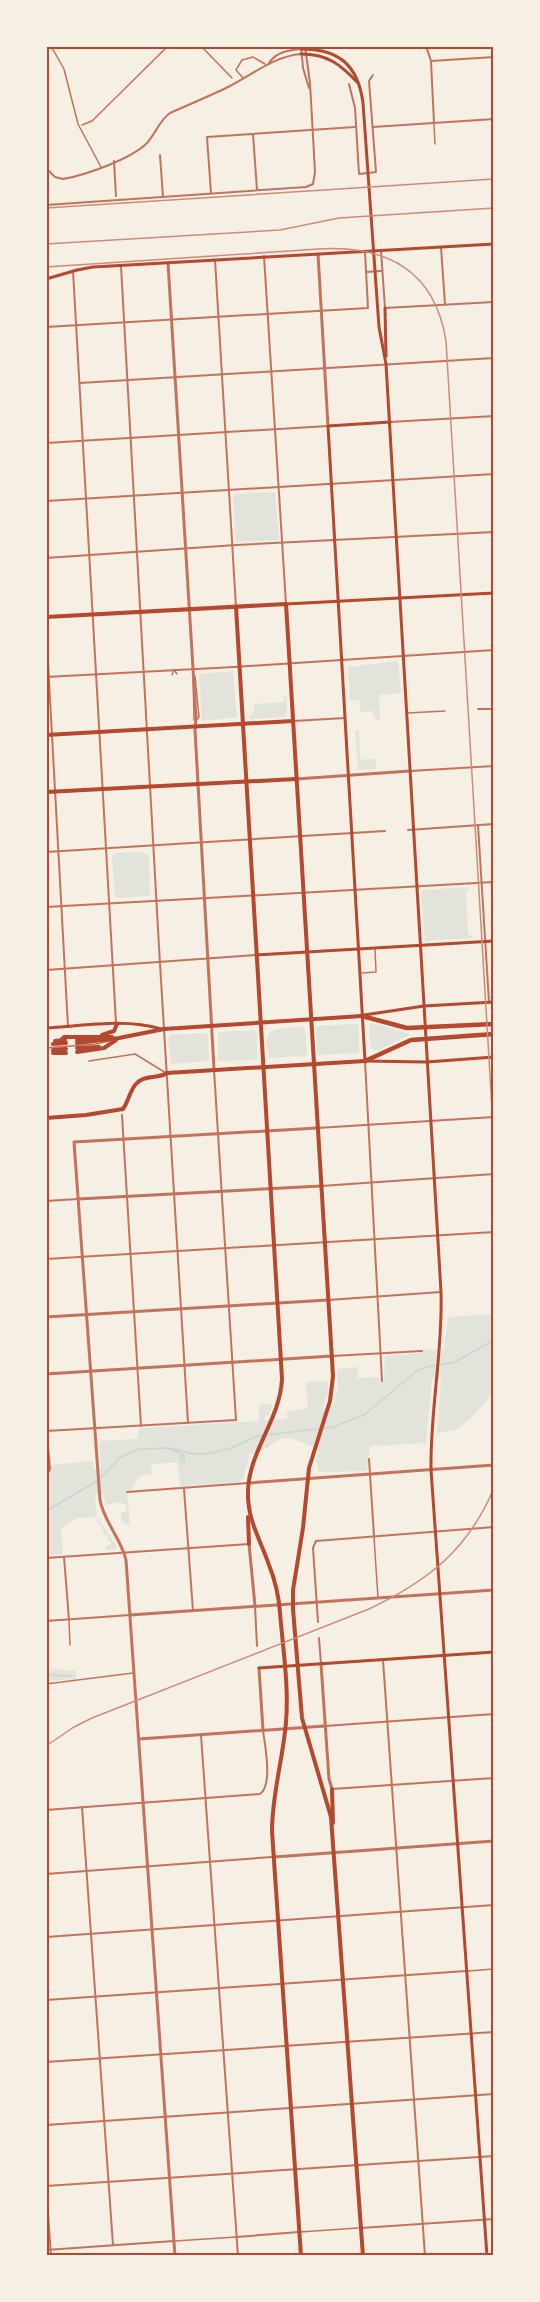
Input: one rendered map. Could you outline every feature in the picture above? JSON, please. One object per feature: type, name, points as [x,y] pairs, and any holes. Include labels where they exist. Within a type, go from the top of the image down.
[{"type":"highway","points":[[362,1016],[407,1029],[494,1024]]},
{"type":"highway","points":[[365,1061],[411,1040],[494,1034]]},
{"type":"main road","points":[[315,46],[341,59],[352,68],[357,77],[362,98],[377,301],[386,364]]},
{"type":"main road","points":[[303,48],[321,50]]},
{"type":"main road","points":[[304,54],[320,55],[331,59],[344,68],[358,83]]},
{"type":"main road","points":[[46,279],[73,271],[121,266],[494,244]]},
{"type":"main road","points":[[385,308],[386,364],[441,1292],[431,1470],[487,2256]]},
{"type":"main road","points":[[365,1061],[328,426],[390,422]]},
{"type":"main road","points":[[46,617],[494,593]]},
{"type":"main road","points":[[286,604],[332,1356],[332,1387],[328,1408],[314,1447],[308,1478],[293,1590],[299,1697],[305,1733],[327,1799],[334,1852],[363,2256]]},
{"type":"main road","points":[[236,607],[281,1360],[281,1392],[256,1454],[248,1483],[249,1544]]},
{"type":"main road","points":[[46,735],[148,729],[177,724],[293,720]]},
{"type":"main road","points":[[46,792],[296,779]]},
{"type":"main road","points":[[256,955],[494,941]]},
{"type":"main road","points":[[77,1041],[119,1038],[164,1029],[362,1016],[374,1012],[424,1006],[491,1002]]},
{"type":"main road","points":[[99,1036],[114,1031],[117,1024]]},
{"type":"main road","points":[[46,1028],[147,1024],[164,1029]]},
{"type":"main road","points":[[66,1051],[58,1045],[66,1036],[119,1038]]},
{"type":"main road","points":[[77,1050],[104,1048],[119,1038]]},
{"type":"main road","points":[[46,1118],[123,1109],[138,1082],[161,1077],[167,1073],[365,1061],[428,1062],[493,1058]]},
{"type":"main road","points":[[248,1502],[252,1526],[269,1563],[278,1591],[286,1695],[284,1734],[273,1801],[272,1857],[301,2256]]},
{"type":"main road","points":[[259,1668],[494,1652]]},
{"type":"main road","points":[[332,1789],[332,1838]]},
{"type":"street","points":[[51,46],[64,68],[78,124],[101,167]]},
{"type":"street","points":[[82,125],[92,121],[168,46]]},
{"type":"street","points":[[201,46],[232,78]]},
{"type":"street","points":[[426,46],[431,61],[435,144]]},
{"type":"street","points":[[46,168],[55,177],[63,179],[114,162],[141,148],[167,114],[243,78],[279,54],[303,48],[309,88],[315,172],[313,184],[306,188],[46,205]]},
{"type":"street","points":[[243,78],[236,70],[242,60],[253,57],[267,64],[292,55],[304,54]]},
{"type":"street","points":[[431,61],[493,57],[494,61]]},
{"type":"street","points":[[349,84],[353,95],[359,174],[376,172],[369,81],[373,75]]},
{"type":"street","points":[[373,127],[494,119]]},
{"type":"street","points":[[211,193],[207,137],[356,127]]},
{"type":"street","points":[[254,134],[257,190]]},
{"type":"street","points":[[160,155],[163,197]]},
{"type":"street","points":[[114,162],[116,196]]},
{"type":"street","points":[[441,247],[445,304]]},
{"type":"street","points":[[381,251],[385,308],[494,302]]},
{"type":"street","points":[[46,327],[368,308],[365,252]]},
{"type":"street","points":[[46,443],[328,426],[318,253]]},
{"type":"street","points":[[264,256],[286,604]]},
{"type":"street","points":[[215,260],[236,607]]},
{"type":"street","points":[[47,1431],[236,1420],[211,1026],[193,671],[168,263]]},
{"type":"street","points":[[121,266],[159,961],[172,1137],[188,1423]]},
{"type":"street","points":[[73,271],[117,1024]]},
{"type":"street","points":[[366,272],[382,271]]},
{"type":"street","points":[[80,383],[494,358]]},
{"type":"street","points":[[390,422],[494,416]]},
{"type":"street","points":[[46,501],[494,474]]},
{"type":"street","points":[[46,558],[494,532]]},
{"type":"street","points":[[46,626],[68,1027]]},
{"type":"street","points":[[48,677],[144,671],[153,673],[174,670],[193,671],[494,650]]},
{"type":"street","points":[[174,670],[177,674]]},
{"type":"street","points":[[172,675],[174,670]]},
{"type":"street","points":[[478,710],[494,709]]},
{"type":"street","points":[[407,714],[445,711]]},
{"type":"street","points":[[293,720],[345,718]]},
{"type":"street","points":[[296,779],[494,766]]},
{"type":"street","points":[[408,830],[494,824]]},
{"type":"street","points":[[478,825],[491,1002]]},
{"type":"street","points":[[46,852],[385,831]]},
{"type":"street","points":[[46,907],[494,882]]},
{"type":"street","points":[[360,973],[376,972],[374,948]]},
{"type":"street","points":[[46,970],[256,955]]},
{"type":"street","points":[[46,1048],[101,1044],[119,1038]]},
{"type":"street","points":[[89,1061],[113,1056],[138,1055],[167,1073]]},
{"type":"street","points":[[493,1058],[494,1082]]},
{"type":"street","points":[[365,1061],[382,1381]]},
{"type":"street","points":[[122,1115],[141,1426]]},
{"type":"street","points":[[175,2256],[130,1615],[124,1552],[105,1516],[99,1494],[75,1142],[494,1117]]},
{"type":"street","points":[[46,1200],[175,1195],[494,1174]]},
{"type":"street","points":[[46,1259],[494,1232]]},
{"type":"street","points":[[46,1317],[441,1292]]},
{"type":"street","points":[[46,1374],[422,1351]]},
{"type":"street","points":[[46,1422],[50,1470],[48,1473]]},
{"type":"street","points":[[369,1459],[378,1598]]},
{"type":"street","points":[[127,1492],[494,1465]]},
{"type":"street","points":[[184,1489],[193,1611]]},
{"type":"street","points":[[318,1622],[313,1548],[318,1540],[494,1527]]},
{"type":"street","points":[[46,1558],[249,1544],[257,1646]]},
{"type":"street","points":[[64,1557],[70,1645]]},
{"type":"street","points":[[46,1621],[494,1590]]},
{"type":"street","points":[[319,1638],[329,1779],[332,1789],[494,1778]]},
{"type":"street","points":[[383,1660],[425,2256]]},
{"type":"street","points":[[46,1810],[261,1793],[266,1789],[267,1781],[258,1663]]},
{"type":"street","points":[[46,1684],[134,1673]]},
{"type":"street","points":[[139,1739],[494,1714]]},
{"type":"street","points":[[201,1735],[238,2256]]},
{"type":"street","points":[[82,1807],[113,2245]]},
{"type":"street","points":[[46,1874],[494,1841]]},
{"type":"street","points":[[46,1937],[494,1905]]},
{"type":"street","points":[[46,2000],[494,1969]]},
{"type":"street","points":[[46,2062],[494,2032]]},
{"type":"street","points":[[46,2125],[494,2094]]},
{"type":"street","points":[[51,2256],[47,2185],[494,2156]]},
{"type":"street","points":[[46,2250],[494,2219]]},
{"type":"shaded area","points":[[275,492],[279,540],[236,542],[233,494]]},
{"type":"shaded area","points":[[398,661],[401,693],[379,695],[380,721],[373,716],[373,711],[360,712],[359,700],[350,701],[348,667]]},
{"type":"shaded area","points":[[233,671],[237,717],[202,721],[199,674]]},
{"type":"shaded area","points":[[286,694],[287,717],[250,719],[249,717],[254,712],[254,704],[284,702]]},
{"type":"shaded area","points":[[359,730],[360,758],[363,760],[376,759],[376,769],[358,770],[355,731]]},
{"type":"shaded area","points":[[143,852],[149,856],[150,896],[115,898],[112,856],[115,853]]},
{"type":"shaded area","points":[[469,887],[466,891],[468,935],[472,935],[472,938],[425,941],[421,890]]},
{"type":"shaded area","points":[[372,1023],[411,1034],[379,1050],[374,1050],[370,1046],[369,1027]]},
{"type":"shaded area","points":[[357,1024],[359,1053],[317,1055],[316,1026]]},
{"type":"shaded area","points":[[302,1027],[305,1030],[307,1053],[305,1056],[270,1058],[267,1040],[272,1031]]},
{"type":"shaded area","points":[[254,1030],[257,1034],[257,1060],[218,1061],[218,1032]]},
{"type":"shaded area","points":[[206,1033],[209,1061],[171,1064],[168,1039],[170,1035]]},
{"type":"shaded area","points":[[493,1314],[493,1393],[458,1429],[437,1433],[441,1380],[432,1379],[426,1443],[370,1446],[367,1471],[319,1472],[316,1461],[319,1449],[294,1439],[285,1438],[277,1440],[262,1451],[250,1454],[243,1479],[239,1482],[180,1486],[178,1462],[151,1464],[152,1474],[144,1475],[137,1480],[132,1490],[127,1490],[130,1526],[122,1522],[121,1512],[127,1511],[126,1505],[120,1502],[106,1505],[103,1494],[95,1494],[97,1517],[77,1518],[61,1528],[63,1554],[47,1555],[47,1465],[93,1461],[94,1470],[101,1469],[99,1441],[137,1439],[139,1428],[259,1421],[259,1405],[272,1404],[269,1416],[266,1415],[264,1420],[287,1419],[287,1412],[308,1408],[306,1382],[328,1381],[328,1392],[323,1408],[332,1409],[338,1387],[337,1369],[357,1367],[358,1378],[379,1377],[379,1381],[384,1381],[385,1356],[422,1353],[423,1349],[444,1350],[448,1317]]},
{"type":"shaded area","points":[[97,1517],[117,1547],[116,1549],[106,1550],[106,1546],[111,1544],[111,1541],[108,1541],[108,1535],[105,1536],[101,1525],[98,1525]]},
{"type":"shaded area","points":[[47,1668],[76,1671],[76,1679],[47,1681]]},
{"type":"waterway","points":[[101,1478],[119,1458],[138,1449],[169,1448],[193,1454],[207,1454],[231,1448],[258,1436],[333,1427],[364,1415],[417,1371],[455,1362],[494,1340]]},
{"type":"waterway","points":[[167,1448],[184,1455],[184,1463]]},
{"type":"waterway","points":[[181,1455],[181,1463]]},
{"type":"waterway","points":[[46,1511],[97,1481]]},
{"type":"waterway","points":[[46,1675],[72,1676]]},
{"type":"railway","points":[[46,208],[494,179]]},
{"type":"railway","points":[[46,244],[280,230],[339,218],[494,208]]},
{"type":"railway","points":[[46,267],[343,249],[366,252],[404,267],[419,280],[431,296],[440,316],[446,341],[494,1142]]},
{"type":"railway","points":[[46,1746],[92,1718],[369,1609],[410,1587],[428,1575],[459,1546],[484,1510],[494,1488]]}]
